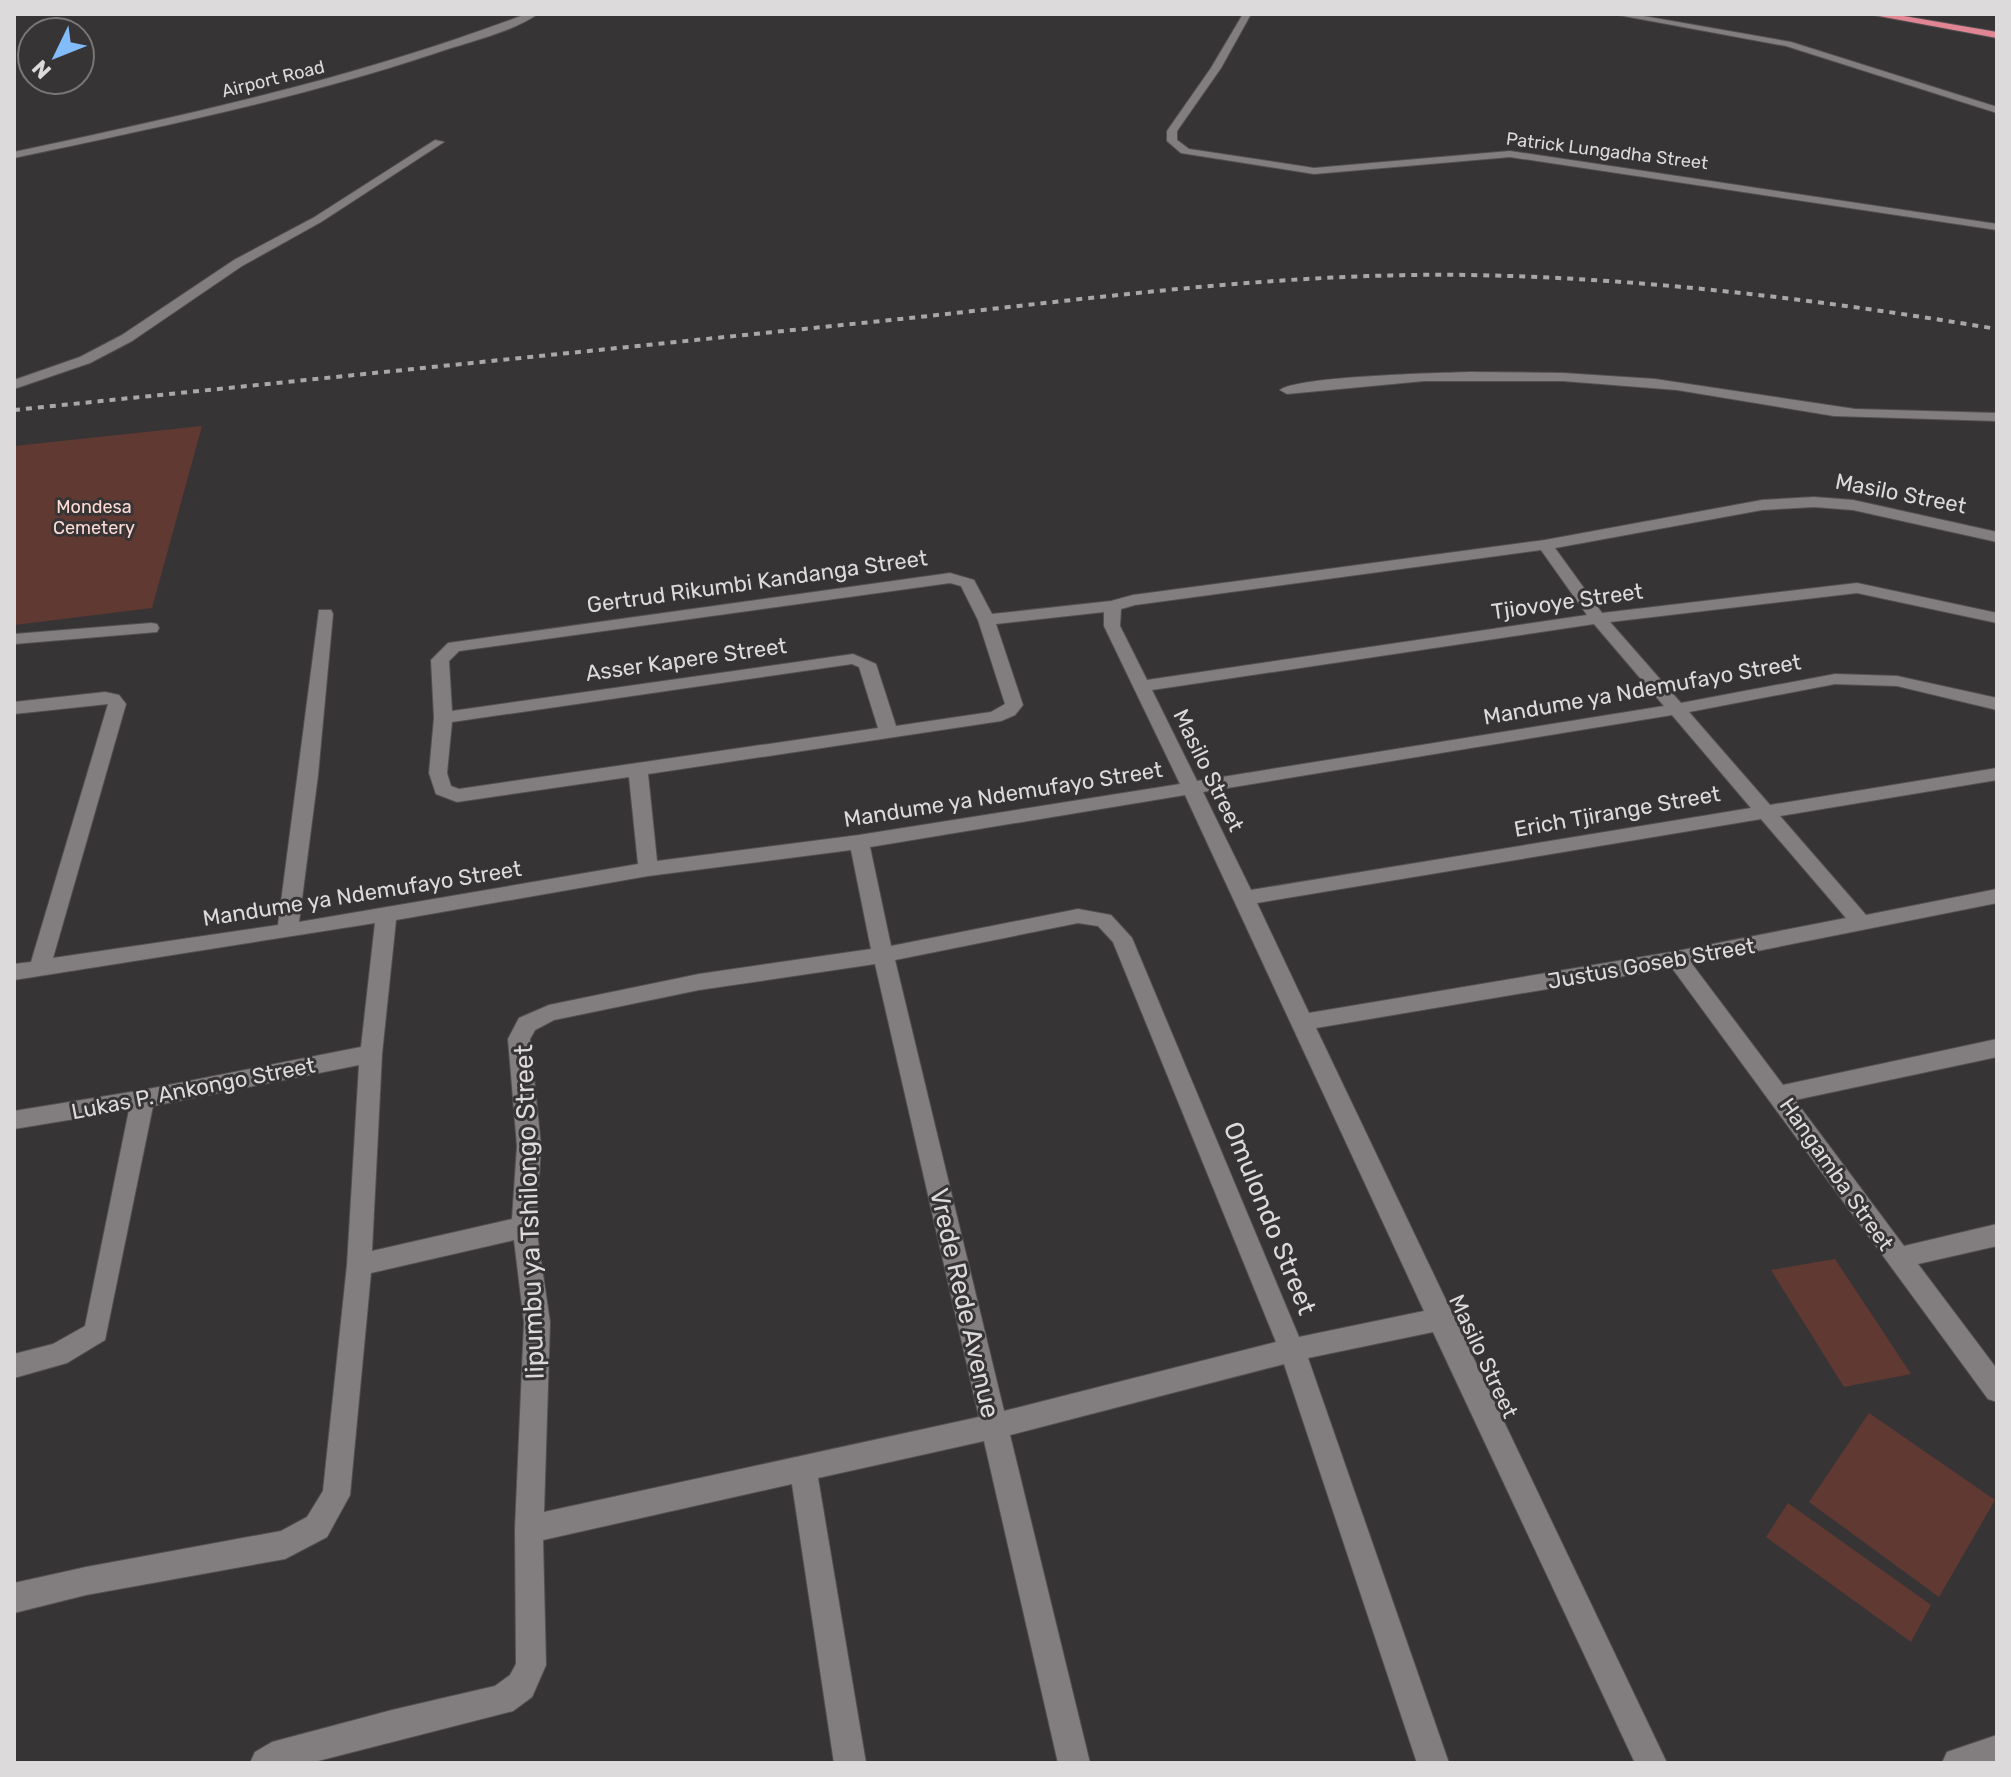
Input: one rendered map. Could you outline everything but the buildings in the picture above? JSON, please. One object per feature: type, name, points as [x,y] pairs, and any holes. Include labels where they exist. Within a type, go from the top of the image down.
[{"type":"highway","points":[[1873,14],[1997,35]]},
{"type":"street","name":"Airport Road","points":[[14,155],[354,75],[470,39],[534,14]]},
{"type":"street","name":"Patrick Lungadha Street","points":[[1247,14],[1216,68],[1172,131],[1172,141],[1185,151],[1314,171],[1510,154],[1997,227]]},
{"type":"street","points":[[1617,14],[1788,44],[1997,110]]},
{"type":"street","points":[[14,385],[85,360],[127,338],[238,263],[317,220],[439,142]]},
{"type":"street","points":[[1287,390],[1473,375],[1551,377],[1707,389],[1798,408],[1846,413],[1943,413],[1997,417]]},
{"type":"street","name":"Masilo Street","points":[[1651,1763],[1440,1319],[1304,1022],[1112,626],[1113,606],[1133,600],[1545,545],[1762,505],[1814,502],[1853,505],[1997,537]]},
{"type":"street","points":[[1545,545],[1598,618],[1862,924]]},
{"type":"street","name":"Gertrud Rikumbi Kandanga Street","points":[[950,578],[968,583],[986,620],[1014,705],[1009,711],[995,717],[888,730],[457,796],[443,790],[438,773],[443,718],[440,660],[454,647],[950,578]]},
{"type":"street","name":"Tjiovoye Street","points":[[1143,686],[1598,618],[1857,588],[1997,618]]},
{"type":"street","points":[[986,620],[1113,606]]},
{"type":"street","points":[[287,931],[310,761],[325,614]]},
{"type":"street","points":[[14,639],[151,628]]},
{"type":"street","name":"Asser Kapere Street","points":[[443,718],[853,659],[867,664],[888,730]]},
{"type":"street","name":"Mandume ya Ndemufayo Street","points":[[14,972],[287,931],[648,869],[859,842],[1677,709],[1835,679],[1897,681],[1997,704]]},
{"type":"street","points":[[14,708],[105,697],[117,704],[40,968]]},
{"type":"street","points":[[638,770],[648,869]]},
{"type":"street","name":"Erich Tjirange Street","points":[[1245,898],[1997,774]]},
{"type":"street","name":"Vrede Rede Avenue","points":[[859,842],[1074,1763]]},
{"type":"street","name":"Justus Goseb Street","points":[[1304,1022],[1677,959],[1997,896]]},
{"type":"street","points":[[14,1598],[86,1581],[285,1545],[317,1527],[336,1495],[359,1265],[371,1054],[386,914]]},
{"type":"street","name":"Omulondo Street","points":[[883,955],[1078,916],[1104,920],[1122,938],[1292,1350],[1433,1763]]},
{"type":"street","name":"Iipumbu ya Tshilongo Street","points":[[266,1763],[272,1758],[392,1725],[502,1700],[521,1686],[531,1665],[529,1529],[537,1322],[524,1227],[529,1146],[519,1039],[527,1024],[549,1013],[699,982],[883,955]]},
{"type":"street","name":"Hangamba Street","points":[[1677,959],[1781,1094],[1897,1258],[1997,1390]]},
{"type":"street","points":[[1781,1094],[1997,1048]]},
{"type":"street","name":"Lukas P. Ankongo Street","points":[[14,1120],[143,1099],[371,1054]]},
{"type":"street","points":[[14,1366],[58,1358],[96,1332],[143,1099]]},
{"type":"street","points":[[359,1265],[524,1227]]},
{"type":"street","points":[[1897,1258],[1997,1235]]},
{"type":"street","points":[[529,1529],[994,1426],[1292,1350],[1440,1319]]},
{"type":"street","points":[[803,1468],[850,1763]]},
{"type":"street","points":[[1958,1763],[1997,1750]]},
{"type":"green space","name":"Mondesa Cemetery","points":[[202,426],[152,608],[14,625],[14,446]]},
{"type":"green space","points":[[1835,1259],[1911,1374],[1844,1387],[1771,1270]]},
{"type":"green space","points":[[1869,1413],[1995,1500],[1939,1597],[1809,1502]]},
{"type":"green space","points":[[1788,1503],[1931,1605],[1911,1642],[1766,1537]]},
{"type":"railway","points":[[14,410],[1179,289],[1397,275],[1536,277],[1668,286],[1800,300],[1997,329]]}]
